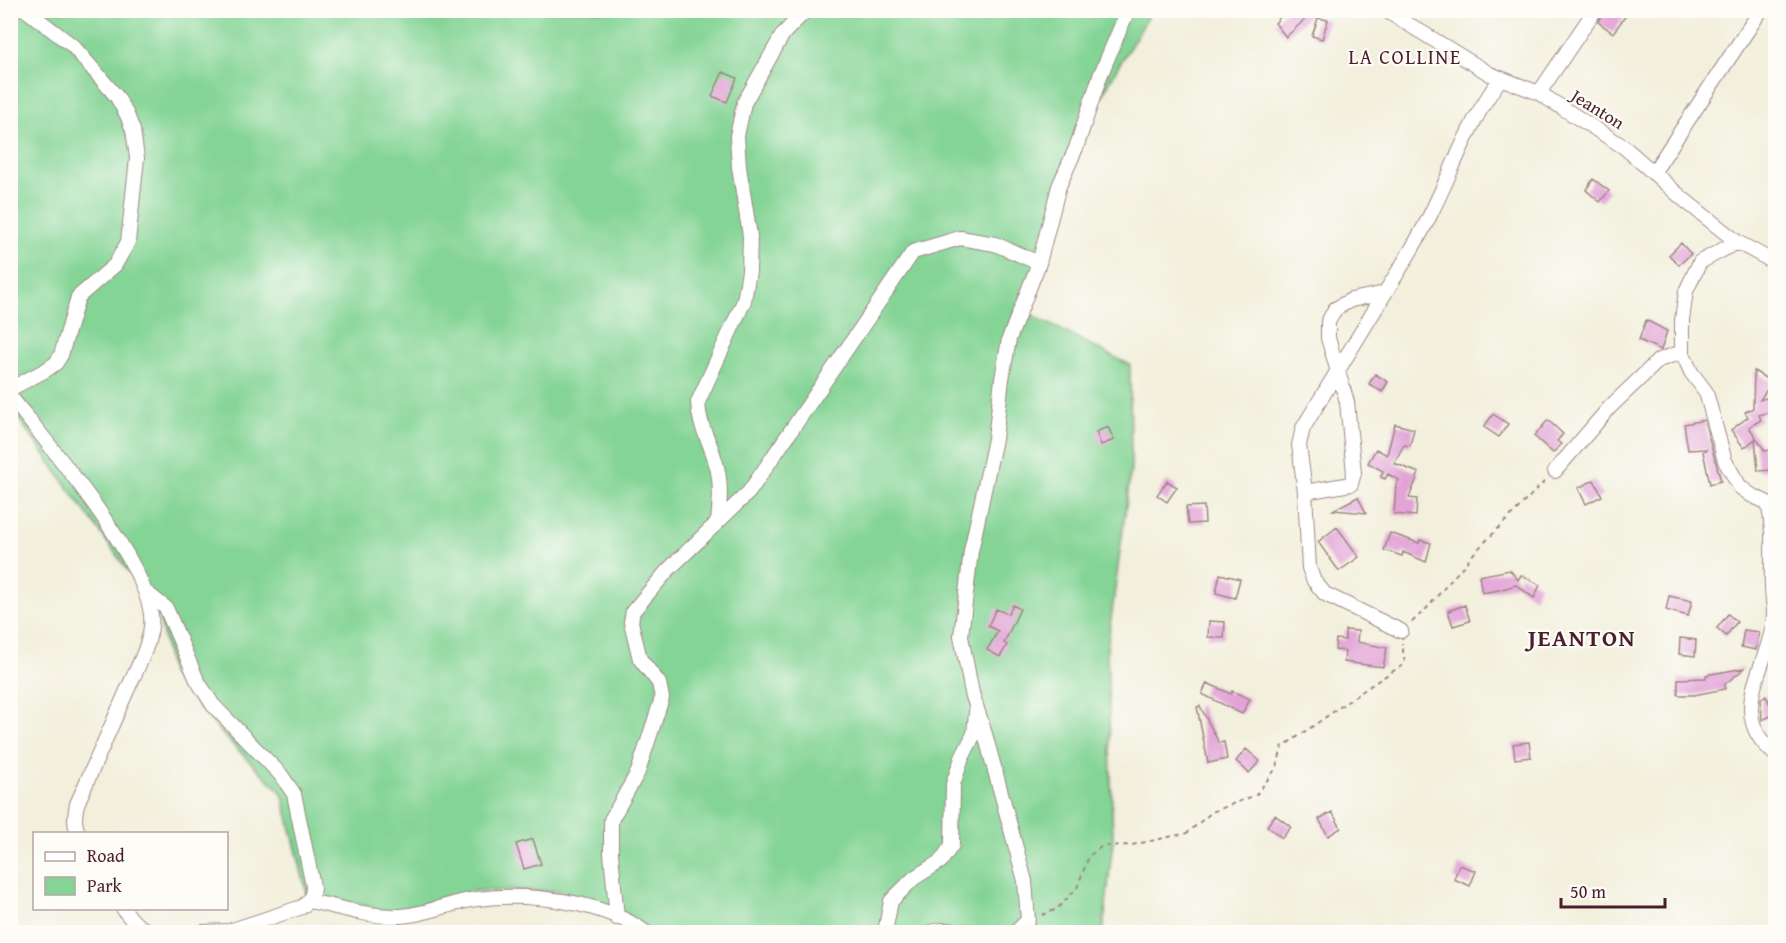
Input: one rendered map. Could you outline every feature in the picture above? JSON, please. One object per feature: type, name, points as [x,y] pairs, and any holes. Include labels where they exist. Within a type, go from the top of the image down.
[{"type":"street","points":[[10,389],[56,363],[61,355],[78,297],[115,265],[123,254],[128,242],[137,158],[133,130],[117,97],[73,46],[26,10]]},
{"type":"street","points":[[718,522],[721,486],[715,460],[699,419],[698,402],[744,301],[749,271],[750,236],[739,167],[737,136],[744,103],[783,34],[806,10]]},
{"type":"street","points":[[1016,933],[1028,920],[1025,881],[972,693],[961,636],[971,551],[995,439],[1002,379],[1010,339],[1039,263],[1059,186],[1076,148],[1100,76],[1128,10]]},
{"type":"street","name":"Jeanton","points":[[1385,10],[1490,74],[1539,93],[1624,147],[1737,242],[1776,263]]},
{"type":"street","points":[[1539,93],[1595,10]]},
{"type":"street","points":[[1653,173],[1761,10]]},
{"type":"street","points":[[1401,631],[1325,594],[1314,581],[1309,568],[1300,436],[1302,428],[1424,229],[1459,150],[1489,94],[1501,78]]},
{"type":"street","points":[[617,918],[611,853],[612,820],[638,772],[662,698],[659,683],[640,658],[631,622],[633,611],[668,570],[749,492],[913,252],[960,238],[995,244],[1039,263]]},
{"type":"street","points":[[1737,242],[1700,262],[1686,291],[1682,320],[1682,352],[1691,372],[1706,392],[1725,460],[1740,487],[1768,503],[1773,524],[1774,615],[1762,663],[1751,694],[1750,709],[1754,728],[1764,746],[1776,755]]},
{"type":"street","points":[[1305,492],[1351,484],[1354,473],[1347,402],[1328,338],[1328,322],[1335,309],[1351,300],[1385,293]]},
{"type":"street","points":[[1555,471],[1610,407],[1659,360],[1682,352]]},
{"type":"street","points":[[10,396],[112,529],[147,593],[152,611],[151,628],[140,661],[77,804],[75,818],[78,832]]},
{"type":"street","points":[[147,593],[166,608],[196,680],[213,705],[281,775],[294,794],[313,885],[310,901],[302,907],[229,931],[203,933]]},
{"type":"street","points":[[885,933],[891,901],[915,878],[940,861],[952,845],[953,784],[974,734],[977,709]]},
{"type":"street","points":[[310,901],[366,915],[402,916],[476,899],[552,900],[591,907],[633,924],[645,933]]},
{"type":"street","points":[[124,910],[132,922],[156,933]]},
{"type":"street","points":[[931,933],[942,930],[975,933]]},
{"type":"path","points":[[1028,920],[1058,909],[1077,888],[1089,856],[1102,846],[1132,845],[1187,833],[1212,812],[1256,795],[1277,767],[1282,747],[1330,716],[1371,684],[1405,664],[1401,631],[1427,608],[1476,551],[1555,471]]},
{"type":"green space","points":[[10,11],[1151,11],[1112,76],[1089,125],[1022,310],[1130,365],[1131,468],[1107,650],[1113,841],[1103,932],[652,932],[628,916],[560,891],[473,891],[392,912],[307,893],[282,793],[224,736],[171,675],[159,614],[11,408]]},
{"type":"building","points":[[1286,10],[1315,10],[1286,37],[1275,23]]},
{"type":"building","points":[[1604,10],[1630,10],[1613,33],[1598,22]]},
{"type":"building","points":[[1318,18],[1328,20],[1322,39],[1312,36]]},
{"type":"building","points":[[723,72],[737,78],[727,102],[712,96]]},
{"type":"building","points":[[1593,179],[1609,191],[1600,202],[1586,190]]},
{"type":"building","points":[[1681,243],[1691,254],[1679,265],[1669,255]]},
{"type":"building","points":[[1646,320],[1667,331],[1661,350],[1639,340]]},
{"type":"building","points":[[1754,371],[1772,382],[1760,400],[1776,395],[1776,410],[1759,415],[1761,420],[1749,427],[1765,451],[1771,450],[1773,470],[1758,471],[1755,439],[1744,448],[1731,430],[1748,417],[1745,412],[1753,408]]},
{"type":"building","points":[[1375,374],[1388,382],[1382,392],[1369,384]]},
{"type":"building","points":[[1493,414],[1508,424],[1499,437],[1484,427]]},
{"type":"building","points":[[1548,420],[1563,434],[1557,441],[1561,444],[1553,453],[1534,436]]},
{"type":"building","points":[[1704,420],[1721,481],[1710,484],[1703,452],[1706,449],[1688,450],[1684,424]]},
{"type":"building","points":[[1395,424],[1414,429],[1410,446],[1404,445],[1394,463],[1419,473],[1409,498],[1417,499],[1416,516],[1394,514],[1396,485],[1399,480],[1388,474],[1385,479],[1381,477],[1383,471],[1368,463],[1376,449],[1387,455]]},
{"type":"building","points":[[1108,427],[1114,440],[1101,445],[1096,432]]},
{"type":"building","points":[[1594,480],[1602,496],[1586,504],[1578,488]]},
{"type":"building","points":[[1167,481],[1177,487],[1167,502],[1157,495]]},
{"type":"building","points":[[1358,497],[1366,513],[1333,510],[1352,500]]},
{"type":"building","points":[[1204,506],[1205,523],[1188,524],[1186,507]]},
{"type":"building","points":[[1337,527],[1359,557],[1339,571],[1318,542]]},
{"type":"building","points":[[1390,533],[1419,543],[1420,540],[1431,543],[1426,562],[1403,552],[1402,556],[1384,550]]},
{"type":"building","points":[[1510,570],[1518,580],[1521,575],[1540,585],[1534,598],[1516,585],[1482,593],[1479,576]]},
{"type":"building","points":[[1220,574],[1240,579],[1235,598],[1216,593]]},
{"type":"building","points":[[1669,596],[1692,601],[1688,616],[1666,610]]},
{"type":"building","points":[[1013,605],[1020,609],[1004,643],[1007,645],[1000,657],[987,650],[998,631],[988,626],[996,609],[1008,614]]},
{"type":"building","points":[[1465,605],[1470,621],[1453,626],[1448,611]]},
{"type":"building","points":[[1728,614],[1737,622],[1726,636],[1717,628]]},
{"type":"building","points":[[1209,621],[1225,622],[1224,638],[1208,637]]},
{"type":"building","points":[[1345,630],[1358,631],[1357,642],[1387,648],[1383,667],[1344,662],[1345,651],[1335,650],[1336,639],[1345,640]]},
{"type":"building","points":[[1744,630],[1759,632],[1756,650],[1741,647]]},
{"type":"building","points":[[1680,638],[1696,640],[1695,656],[1679,654]]},
{"type":"building","points":[[1745,668],[1725,684],[1725,689],[1694,695],[1678,695],[1678,679],[1706,678],[1706,675]]},
{"type":"building","points":[[1207,683],[1231,694],[1232,691],[1250,699],[1242,714],[1202,694]]},
{"type":"building","points":[[1766,696],[1775,714],[1762,720],[1761,699]]},
{"type":"building","points":[[1200,706],[1219,743],[1224,742],[1227,759],[1208,763],[1197,707]]},
{"type":"building","points":[[1529,742],[1531,757],[1515,759],[1513,744]]},
{"type":"building","points":[[1246,749],[1260,761],[1249,773],[1236,761]]},
{"type":"building","points":[[1332,812],[1341,828],[1328,836],[1319,819]]},
{"type":"building","points":[[1275,815],[1291,827],[1282,838],[1267,826]]},
{"type":"building","points":[[533,839],[541,864],[524,869],[516,844]]},
{"type":"building","points":[[1459,865],[1476,871],[1470,886],[1454,879]]},
{"type":"district","name":"LA COLLINE","points":[[1405,56]]},
{"type":"district","name":"JEANTON","points":[[1582,637]]}]
